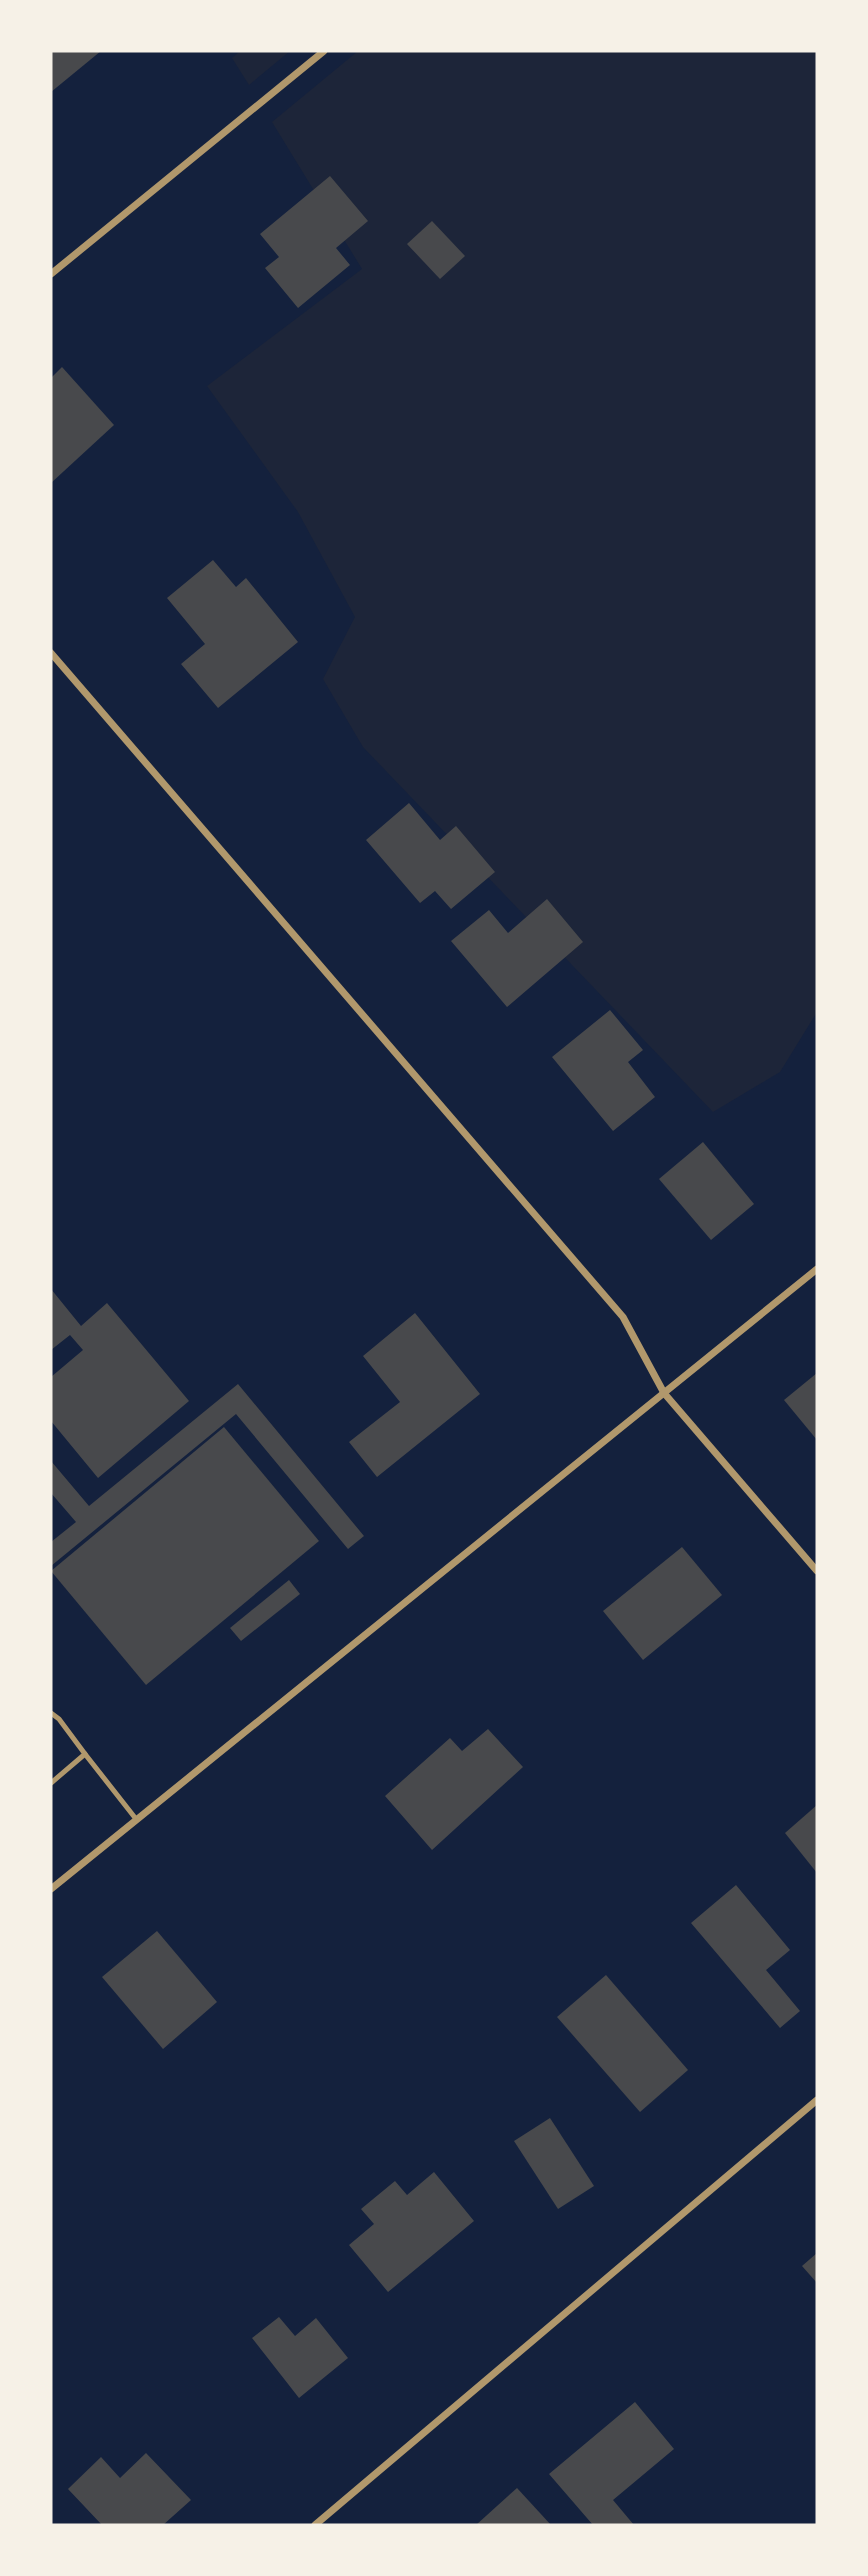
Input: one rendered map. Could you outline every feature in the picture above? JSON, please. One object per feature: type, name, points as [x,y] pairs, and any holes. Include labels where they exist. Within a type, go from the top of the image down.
[{"type":"street","points":[[51,274],[324,51]]},
{"type":"street","points":[[51,653],[623,1317],[664,1393],[817,1571]]},
{"type":"street","points":[[51,1889],[817,1269]]},
{"type":"street","points":[[315,2525],[817,2100]]},
{"type":"lane","points":[[51,1713],[59,1718],[136,1819]]},
{"type":"lane","points":[[51,1783],[85,1754]]},
{"type":"shaded area","points":[[240,51],[290,51],[249,85],[232,58]]},
{"type":"shaded area","points":[[358,51],[817,51],[817,1012],[780,1072],[713,1112],[363,747],[323,679],[355,617],[298,512],[207,386],[362,269],[272,122]]},
{"type":"building","points":[[51,51],[101,51],[51,92]]},
{"type":"building","points":[[330,176],[368,221],[336,248],[350,265],[298,308],[265,268],[279,257],[260,234]]},
{"type":"building","points":[[432,221],[465,256],[440,279],[407,244]]},
{"type":"building","points":[[62,367],[114,425],[51,483],[51,378]]},
{"type":"building","points":[[213,560],[236,587],[246,578],[298,642],[218,708],[181,664],[205,644],[167,598]]},
{"type":"building","points":[[409,803],[440,840],[456,826],[495,872],[451,909],[435,891],[420,903],[366,840]]},
{"type":"building","points":[[547,899],[583,942],[507,1007],[451,941],[489,910],[508,933]]},
{"type":"building","points":[[610,1010],[643,1050],[628,1062],[655,1097],[613,1131],[552,1057]]},
{"type":"building","points":[[703,1142],[754,1204],[711,1240],[659,1179]]},
{"type":"building","points":[[51,1289],[81,1326],[107,1303],[189,1401],[98,1478],[51,1421],[51,1377],[83,1350],[70,1335],[51,1350]]},
{"type":"building","points":[[415,1313],[480,1394],[377,1477],[349,1442],[400,1402],[363,1356]]},
{"type":"building","points":[[817,1373],[817,1440],[784,1400]]},
{"type":"building","points":[[238,1384],[364,1536],[348,1549],[236,1414],[51,1566],[51,1542],[76,1522],[51,1493],[51,1461],[89,1506]]},
{"type":"building","points":[[224,1427],[319,1541],[146,1685],[51,1571]]},
{"type":"building","points":[[682,1547],[722,1595],[643,1660],[603,1611]]},
{"type":"building","points":[[289,1580],[300,1594],[241,1641],[230,1628]]},
{"type":"building","points":[[488,1729],[523,1767],[432,1850],[385,1796],[450,1738],[462,1751]]},
{"type":"building","points":[[817,1805],[817,1873],[785,1833]]},
{"type":"building","points":[[736,1885],[790,1950],[766,1970],[800,2011],[780,2028],[691,1923]]},
{"type":"building","points":[[157,1931],[217,2002],[163,2049],[102,1977]]},
{"type":"building","points":[[606,1975],[688,2070],[640,2112],[557,2017]]},
{"type":"building","points":[[550,2118],[594,2186],[558,2209],[514,2141]]},
{"type":"building","points":[[434,2172],[474,2221],[388,2292],[349,2245],[374,2224],[361,2209],[395,2181],[407,2195]]},
{"type":"building","points":[[817,2253],[817,2283],[802,2266]]},
{"type":"building","points":[[279,2317],[295,2336],[316,2318],[348,2358],[299,2398],[252,2338]]},
{"type":"building","points":[[635,2402],[674,2449],[613,2500],[634,2525],[593,2525],[549,2474]]},
{"type":"building","points":[[146,2453],[191,2500],[163,2525],[102,2525],[68,2489],[101,2457],[120,2478]]},
{"type":"building","points":[[517,2488],[551,2525],[476,2525]]}]
